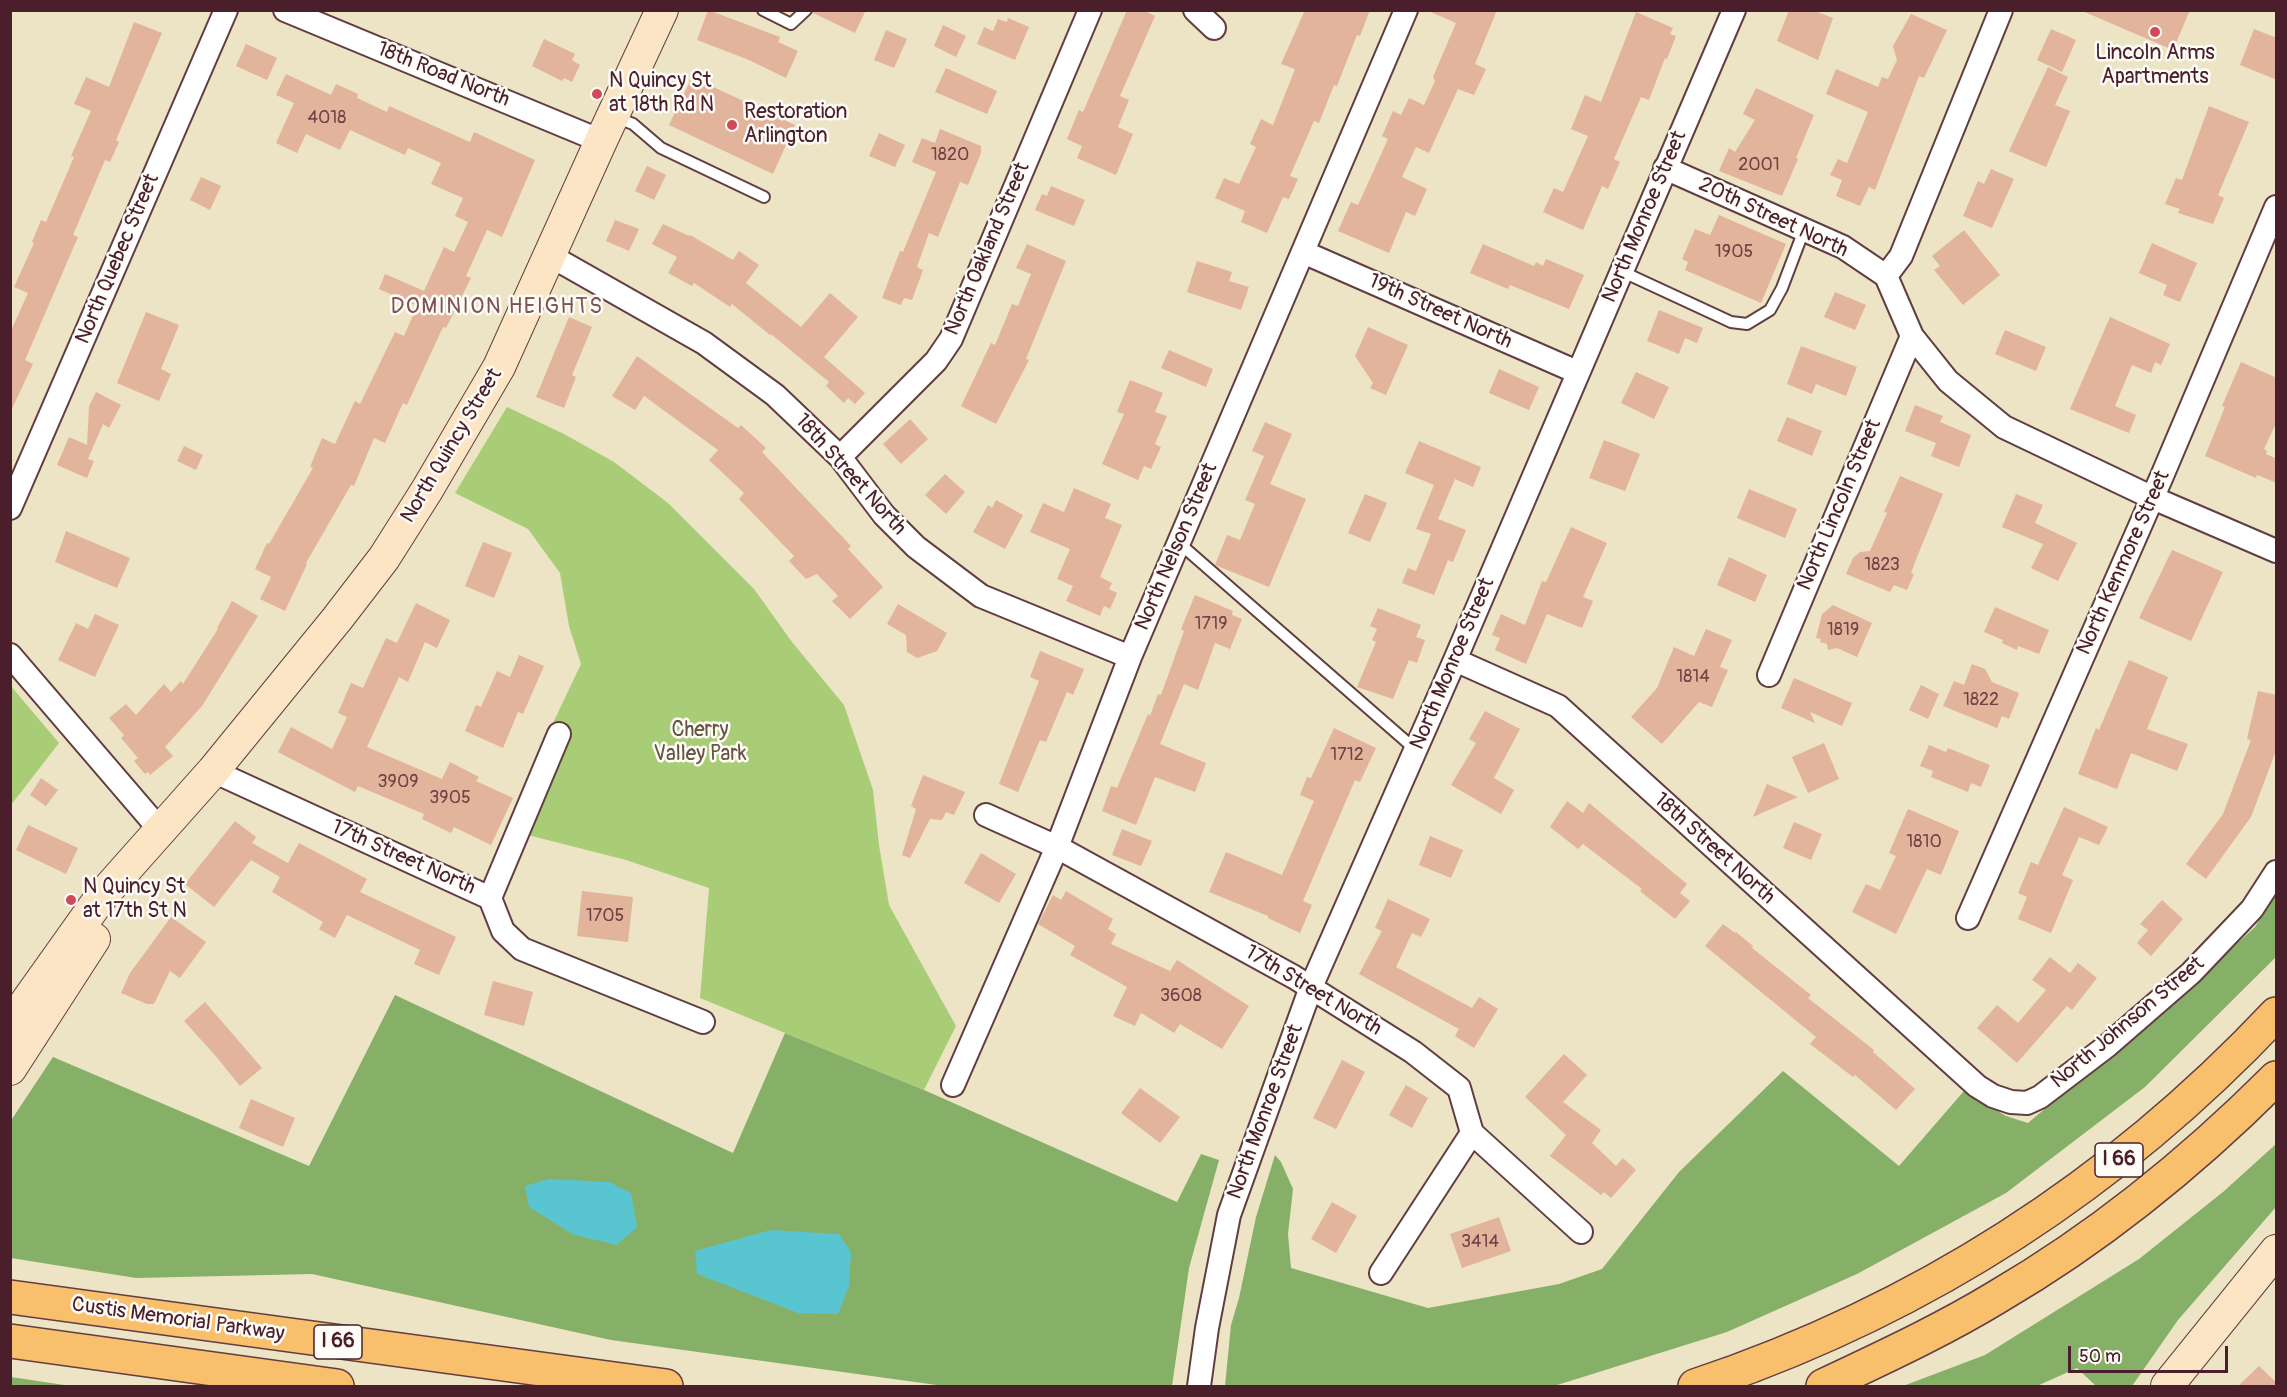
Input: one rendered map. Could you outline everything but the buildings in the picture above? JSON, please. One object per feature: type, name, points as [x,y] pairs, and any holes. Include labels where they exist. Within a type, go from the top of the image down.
[{"type":"highway","name":"I 66","points":[[1695,1386],[1765,1362],[1837,1332],[1898,1302],[1976,1258],[2074,1193],[2137,1145],[2195,1095],[2277,1014]]},
{"type":"highway","name":"I 66","points":[[1823,1386],[1896,1353],[1998,1297],[2097,1232],[2159,1186],[2218,1135],[2277,1078]]},
{"type":"highway","points":[[2159,1186],[2241,1137],[2277,1105]]},
{"type":"highway","name":"Custis Memorial Parkway","points":[[10,1297],[666,1386]]},
{"type":"highway","name":"Custis Memorial Parkway","points":[[10,1341],[338,1386]]},
{"type":"main road","name":"North Quincy Street","points":[[10,1025],[101,897],[213,771],[384,558],[500,367],[662,10]]},
{"type":"main road","name":"North Quincy Street","points":[[10,1069],[57,999],[161,831]]},
{"type":"main road","points":[[2167,1386],[2277,1251]]},
{"type":"main road","points":[[2190,1386],[2261,1294],[2277,1278]]},
{"type":"street","name":"North Quebec Street","points":[[10,508],[226,10]]},
{"type":"street","name":"18th Road North","points":[[285,10],[607,128]]},
{"type":"street","name":"North Oakland Street","points":[[840,458],[936,361],[951,339],[1090,10]]},
{"type":"street","points":[[1195,10],[1214,28]]},
{"type":"street","name":"North Nelson Street","points":[[953,1085],[1057,847],[1130,657],[1406,10]]},
{"type":"street","name":"North Monroe Street","points":[[1199,1386],[1207,1328],[1229,1215],[1311,987],[1455,660],[1577,372],[1623,272],[1665,168],[1734,10]]},
{"type":"street","points":[[2001,10],[1901,256],[1886,276],[1912,336],[1948,381],[2004,427],[2152,498],[2277,551]]},
{"type":"street","name":"20th Street North","points":[[1665,168],[1843,247],[1886,276]]},
{"type":"street","name":"North Kenmore Street","points":[[1968,918],[2277,207]]},
{"type":"street","name":"19th Street North","points":[[1303,252],[1577,372]]},
{"type":"street","name":"18th Street North","points":[[549,255],[704,343],[775,395],[840,458],[884,515],[916,547],[981,596],[1130,657]]},
{"type":"street","name":"North Lincoln Street","points":[[1769,675],[1912,336]]},
{"type":"street","points":[[10,655],[161,831]]},
{"type":"street","name":"18th Street North","points":[[1455,660],[1558,706],[1956,1066]]},
{"type":"street","points":[[490,898],[559,734]]},
{"type":"street","name":"17th Street North","points":[[213,771],[490,898],[503,930],[522,949],[703,1022]]},
{"type":"street","name":"17th Street North","points":[[986,815],[1057,847],[1311,987],[1413,1052],[1460,1088],[1472,1132]]},
{"type":"street","name":"North Johnson Street","points":[[1956,1066],[1977,1086],[1993,1096],[2011,1102],[2028,1103],[2040,1097],[2107,1046],[2191,973],[2252,909],[2277,872]]},
{"type":"street","points":[[1381,1273],[1472,1132],[1581,1232]]},
{"type":"lane","points":[[763,10],[791,24],[806,10]]},
{"type":"lane","points":[[607,128],[633,124],[661,148],[765,197]]},
{"type":"lane","points":[[1623,272],[1731,322],[1748,324],[1770,310],[1782,288],[1804,230]]},
{"type":"lane","points":[[1178,543],[1416,750]]},
{"type":"green space","name":"Cherry Valley Park","points":[[507,407],[564,434],[614,462],[668,503],[754,589],[792,642],[844,705],[873,790],[889,905],[956,1026],[924,1090],[700,998],[709,888],[626,860],[524,834],[565,731],[553,723],[581,664],[569,626],[560,573],[528,529],[455,493]]},
{"type":"green space","points":[[10,685],[59,743],[11,805],[10,805]]},
{"type":"green space","points":[[2276,892],[2276,957],[2145,1087],[2006,1193],[1857,1274],[1727,1332],[1554,1386],[1225,1386],[1231,1325],[1256,1217],[1275,1155],[1281,1162],[1293,1189],[1288,1234],[1291,1268],[1428,1308],[1559,1284],[1602,1269],[1679,1172],[1783,1071],[1899,1166],[1964,1091],[2006,1116],[2028,1123],[2193,984],[2255,927]]},
{"type":"green space","points":[[395,995],[733,1153],[785,1033],[924,1090],[1177,1202],[1201,1154],[1219,1160],[1189,1268],[1172,1386],[944,1386],[611,1340],[312,1274],[136,1278],[11,1258],[10,1122],[53,1057],[309,1166]]},
{"type":"green space","points":[[2276,1144],[2276,1207],[2178,1320],[2132,1386],[2096,1386],[2077,1368],[2037,1386],[1903,1386],[1985,1355],[2139,1259],[2223,1192]]},
{"type":"green space","points":[[11,1377],[71,1386],[11,1386]]},
{"type":"water","points":[[549,1179],[609,1182],[631,1193],[637,1227],[617,1245],[574,1235],[529,1207],[525,1186]]},
{"type":"water","points":[[771,1230],[839,1234],[851,1252],[849,1286],[838,1314],[798,1313],[697,1274],[695,1251]]},
{"type":"place","name":"Lincoln Arms Apartments","points":[[2155,32]]},
{"type":"place","name":"N Quincy St at 18th Rd N","points":[[597,94]]},
{"type":"place","name":"Restoration Arlington","points":[[732,125]]},
{"type":"place","name":"N Quincy St at 17th St N","points":[[71,900]]},
{"type":"district","name":"DOMINION HEIGHTS","points":[[497,307]]}]
